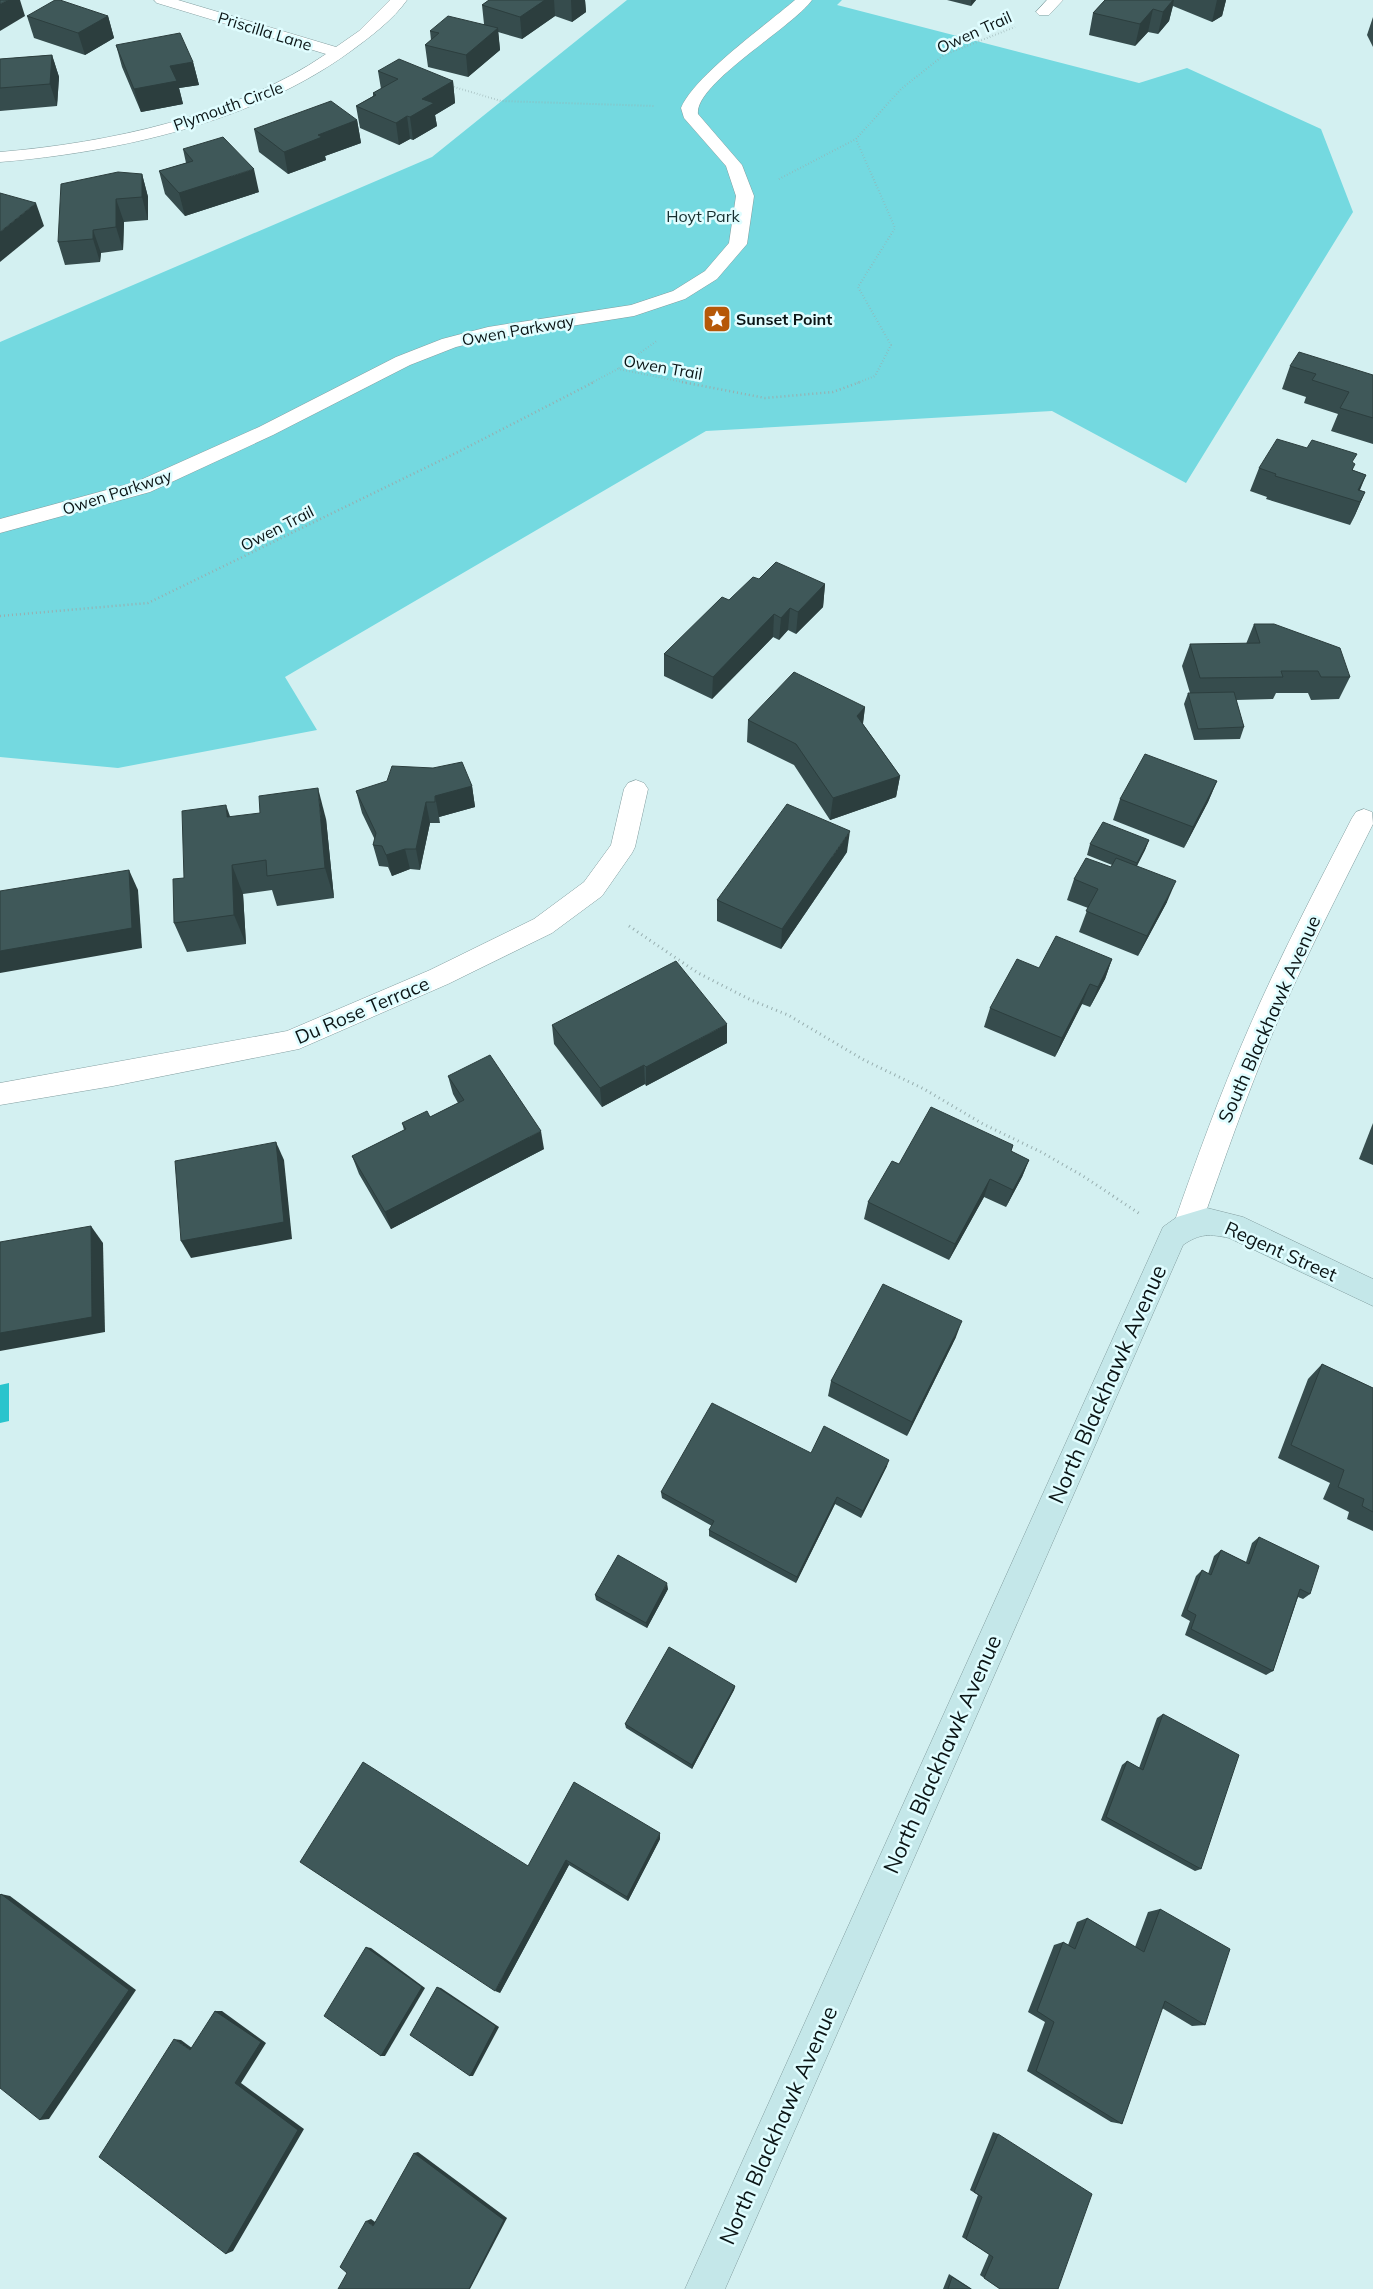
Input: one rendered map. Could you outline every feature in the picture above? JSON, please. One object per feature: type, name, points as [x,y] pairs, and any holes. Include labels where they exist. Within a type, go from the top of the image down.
[{"type":"street","name":"Priscilla Lane","points":[[162,0],[340,53]]},
{"type":"street","name":"Plymouth Circle","points":[[0,157],[61,151],[188,124],[285,85],[340,53],[356,42],[399,0]]},
{"type":"street","points":[[689,108],[693,98],[714,76],[804,0]]},
{"type":"street","points":[[1044,12],[1055,0]]},
{"type":"street","name":"Owen Parkway","points":[[0,526],[143,487],[266,431],[403,361],[449,343],[488,333],[634,310],[679,295],[711,275],[738,244],[745,196],[734,164],[705,134],[690,115],[689,108]]},
{"type":"street","name":"Du Rose Terrace","points":[[0,1094],[114,1075],[290,1041],[439,977],[543,926],[593,889],[623,847],[636,790]]},
{"type":"street","name":"South Blackhawk Avenue","points":[[1180,1231],[1272,1004],[1364,818]]},
{"type":"street","name":"Regent Street","points":[[1180,1231],[1207,1221],[1233,1226],[1373,1293]]},
{"type":"street","name":"North Blackhawk Avenue","points":[[705,2289],[1180,1231]]},
{"type":"path","name":"Owen Trail","points":[[0,616],[148,603],[458,452],[618,369],[765,398],[833,392],[875,376],[891,345],[858,287],[895,228],[856,140],[901,89],[944,54],[1006,32],[1044,12]]},
{"type":"path","points":[[444,84],[501,101],[689,108]]},
{"type":"path","points":[[745,196],[856,140]]},
{"type":"path","points":[[618,369],[659,339]]},
{"type":"path","points":[[630,926],[698,973],[751,1000],[788,1015],[864,1060],[924,1089],[983,1124],[1042,1152],[1180,1231]]},
{"type":"green space","name":"Hoyt Park","points":[[627,0],[842,0],[837,5],[1139,83],[1187,68],[1321,129],[1353,212],[1186,483],[1052,411],[706,431],[285,677],[317,730],[118,768],[0,757],[0,342],[432,157]]},
{"type":"shaded area","points":[[9,1383],[9,1421],[0,1423],[0,1385]]},
{"type":"building","points":[[0,0],[8,0],[0,4]]},
{"type":"building","points":[[55,0],[108,16],[78,33],[27,16]]},
{"type":"building","points":[[489,0],[545,0],[520,17],[482,5]]},
{"type":"building","points":[[1105,0],[1173,0],[1163,12],[1153,9],[1140,24],[1093,13]]},
{"type":"building","points":[[448,16],[498,28],[466,55],[425,45],[439,33],[430,31]]},
{"type":"building","points":[[180,33],[193,62],[170,66],[177,81],[134,89],[116,45]]},
{"type":"building","points":[[52,55],[50,84],[0,88],[0,59]]},
{"type":"building","points":[[399,59],[453,81],[422,99],[434,103],[396,123],[356,106],[376,95],[373,93],[398,79],[378,71]]},
{"type":"building","points":[[331,101],[357,120],[318,135],[322,137],[284,152],[254,129]]},
{"type":"building","points":[[223,137],[254,169],[179,193],[159,171],[193,161],[183,149]]},
{"type":"building","points":[[118,172],[142,174],[142,197],[116,199],[116,227],[93,230],[93,239],[58,242],[61,184]]},
{"type":"building","points":[[0,193],[36,203],[0,232]]},
{"type":"building","points":[[1299,352],[1373,375],[1373,418],[1340,408],[1349,392],[1312,380],[1316,374],[1290,366]]},
{"type":"building","points":[[1277,439],[1307,448],[1312,440],[1357,454],[1352,462],[1355,464],[1352,470],[1366,475],[1358,490],[1365,492],[1360,502],[1275,476],[1276,474],[1259,468]]},
{"type":"building","points":[[776,562],[825,584],[798,612],[790,608],[781,618],[774,614],[713,677],[664,654],[722,597],[729,600],[753,577],[759,579]]},
{"type":"building","points":[[1254,624],[1274,624],[1340,648],[1350,677],[1321,677],[1318,671],[1281,671],[1283,677],[1200,678],[1190,644],[1260,643]]},
{"type":"building","points":[[794,672],[865,707],[857,716],[900,776],[833,798],[796,744],[748,720]]},
{"type":"building","points":[[1234,692],[1244,727],[1198,729],[1188,693]]},
{"type":"building","points":[[1145,754],[1217,781],[1193,827],[1120,799]]},
{"type":"building","points":[[462,762],[472,786],[435,796],[435,802],[426,802],[416,849],[405,849],[386,855],[382,846],[373,845],[376,833],[356,791],[387,781],[392,766],[433,768]]},
{"type":"building","points":[[318,788],[325,868],[267,876],[266,860],[232,865],[234,915],[174,923],[173,879],[184,878],[182,811],[226,805],[227,817],[260,813],[259,796]]},
{"type":"building","points":[[787,804],[850,831],[782,929],[717,900]]},
{"type":"building","points":[[1103,822],[1149,840],[1137,863],[1090,844]]},
{"type":"building","points":[[1086,858],[1111,867],[1116,858],[1176,881],[1147,936],[1086,911],[1098,889],[1074,879]]},
{"type":"building","points":[[129,870],[132,928],[0,951],[0,891]]},
{"type":"building","points":[[1056,936],[1112,959],[1098,987],[1090,984],[1062,1038],[990,1008],[1017,959],[1039,968]]},
{"type":"building","points":[[676,961],[727,1024],[646,1067],[644,1065],[600,1088],[552,1025]]},
{"type":"building","points":[[490,1055],[541,1131],[385,1212],[352,1156],[406,1129],[402,1123],[427,1111],[430,1117],[464,1100],[448,1076]]},
{"type":"building","points":[[931,1107],[1013,1145],[1011,1151],[1029,1160],[1013,1190],[990,1179],[955,1244],[868,1202],[892,1161],[899,1164]]},
{"type":"building","points":[[276,1142],[284,1222],[181,1241],[175,1161]]},
{"type":"building","points":[[91,1226],[92,1317],[0,1333],[0,1242]]},
{"type":"building","points":[[883,1284],[962,1321],[912,1422],[831,1381]]},
{"type":"building","points":[[1322,1364],[1373,1388],[1373,1512],[1362,1506],[1364,1499],[1338,1487],[1344,1470],[1291,1445]]},
{"type":"building","points":[[712,1403],[811,1453],[824,1426],[889,1460],[863,1511],[837,1497],[797,1577],[709,1530],[714,1521],[661,1492]]},
{"type":"building","points":[[1259,1537],[1319,1566],[1310,1594],[1300,1589],[1273,1671],[1191,1629],[1196,1615],[1187,1610],[1202,1570],[1211,1575],[1221,1550],[1249,1564]]},
{"type":"building","points":[[618,1555],[667,1583],[646,1623],[595,1595]]},
{"type":"building","points":[[669,1647],[735,1686],[692,1765],[625,1724]]},
{"type":"building","points":[[1163,1714],[1239,1755],[1201,1869],[1106,1817],[1127,1761],[1143,1770]]},
{"type":"building","points":[[363,1762],[528,1866],[574,1782],[660,1833],[627,1897],[566,1860],[495,1991],[300,1862]]},
{"type":"building","points":[[1,1894],[129,1990],[40,2120],[0,2088]]},
{"type":"building","points":[[1160,1909],[1230,1949],[1205,2025],[1165,2001],[1122,2124],[1036,2071],[1054,2022],[1037,2011],[1063,1942],[1075,1949],[1087,1918],[1144,1952]]},
{"type":"building","points":[[366,1947],[422,1987],[381,2056],[324,2016]]},
{"type":"building","points":[[437,1987],[496,2026],[470,2076],[410,2035]]},
{"type":"building","points":[[215,2011],[261,2042],[235,2083],[298,2130],[226,2254],[99,2157],[174,2039],[190,2050]]},
{"type":"building","points":[[998,2134],[1092,2194],[1058,2289],[1000,2289],[984,2278],[993,2257],[966,2239],[982,2197],[974,2192]]},
{"type":"building","points":[[414,2153],[504,2220],[469,2289],[338,2289],[347,2273],[340,2267],[366,2221],[373,2226]]},
{"type":"building","points":[[952,2277],[971,2289],[948,2289]]},
{"type":"place","name":"Sunset Point","points":[[717,319]]}]
